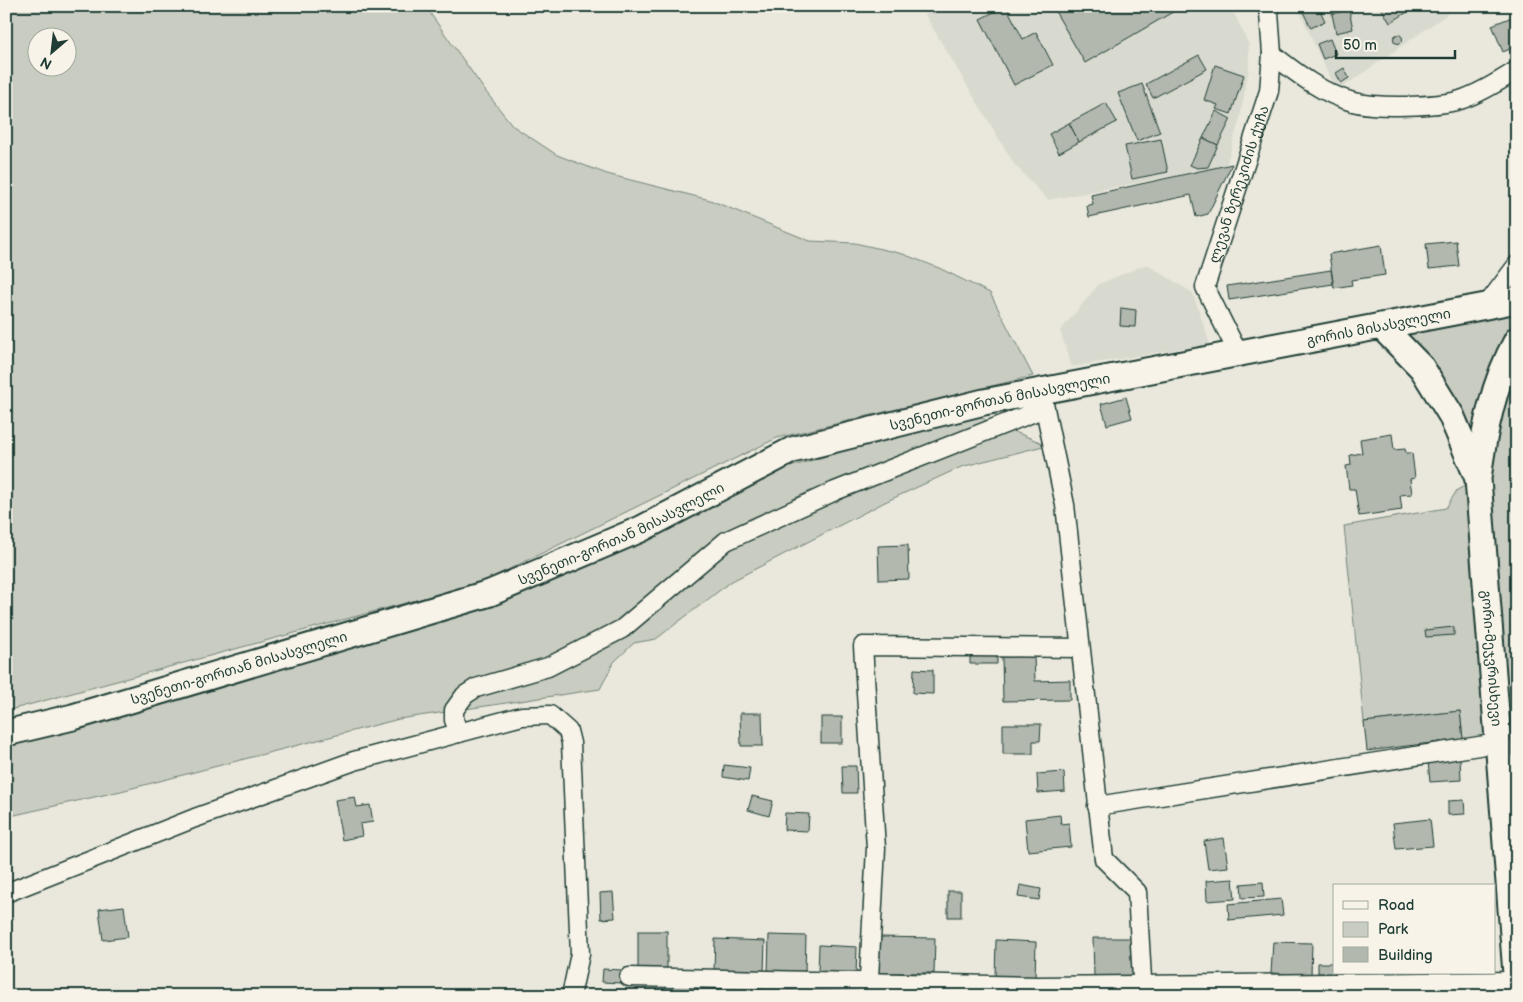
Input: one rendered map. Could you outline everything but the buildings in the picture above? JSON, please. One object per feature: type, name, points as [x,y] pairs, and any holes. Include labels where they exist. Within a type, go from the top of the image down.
[{"type":"main road","name":"გორის მისასვლელი","points":[[1238,353],[1517,300]]},
{"type":"main road","name":"გორი-მეჯვრისხევი","points":[[1381,326],[1422,368],[1451,415],[1478,479]]},
{"type":"main road","name":"გორი-მეჯვრისხევი","points":[[1517,340],[1495,394],[1484,432],[1478,479],[1517,987]]},
{"type":"main road","name":"სვენეთი-გორთან მისასვლელი","points":[[6,733],[73,716],[490,593],[641,529],[792,450],[984,402],[1043,400],[1238,353]]},
{"type":"street","name":"ლევან ზერეკიძის ქუჩა","points":[[1238,353],[1205,287],[1269,91],[1272,54],[1269,13],[1266,6]]},
{"type":"street","points":[[1272,54],[1305,80],[1354,102],[1405,106],[1459,101],[1498,82],[1517,70]]},
{"type":"street","points":[[1486,306],[1517,265]]},
{"type":"street","points":[[459,733],[454,720],[454,710],[465,695],[476,688],[548,667],[622,629],[726,541],[1043,400],[1065,506],[1104,859],[1138,892],[1142,990]]},
{"type":"street","points":[[868,989],[876,848],[863,646],[1080,648]]},
{"type":"street","points":[[6,893],[195,818],[354,761],[522,716],[550,715],[568,731],[571,742],[580,954],[571,996]]},
{"type":"street","points":[[1097,806],[1498,743]]},
{"type":"street","points":[[629,977],[868,989],[1038,986],[1142,990],[1516,981]]},
{"type":"shaded area","points":[[940,6],[1231,6],[1249,45],[1249,68],[1240,118],[1226,166],[1048,200],[1014,164],[925,15]]},
{"type":"shaded area","points":[[1297,6],[1459,6],[1336,92]]},
{"type":"shaded area","points":[[1147,264],[1193,293],[1210,344],[1072,367],[1060,331],[1099,284]]},
{"type":"green space","points":[[6,6],[425,6],[486,92],[513,126],[557,155],[607,174],[710,200],[810,241],[855,243],[903,254],[939,268],[990,293],[1033,376],[777,438],[483,582],[6,711]]},
{"type":"green space","points":[[1517,300],[1517,871],[1498,743],[1468,748],[1463,739],[1460,711],[1364,722],[1344,526],[1446,508],[1457,490],[1478,479],[1381,326]]},
{"type":"green space","points":[[969,413],[1047,445],[961,467],[885,502],[732,581],[656,639],[634,643],[614,662],[600,689],[399,719],[121,791],[6,817],[6,747],[225,685],[479,609],[661,532],[787,468]]}]
